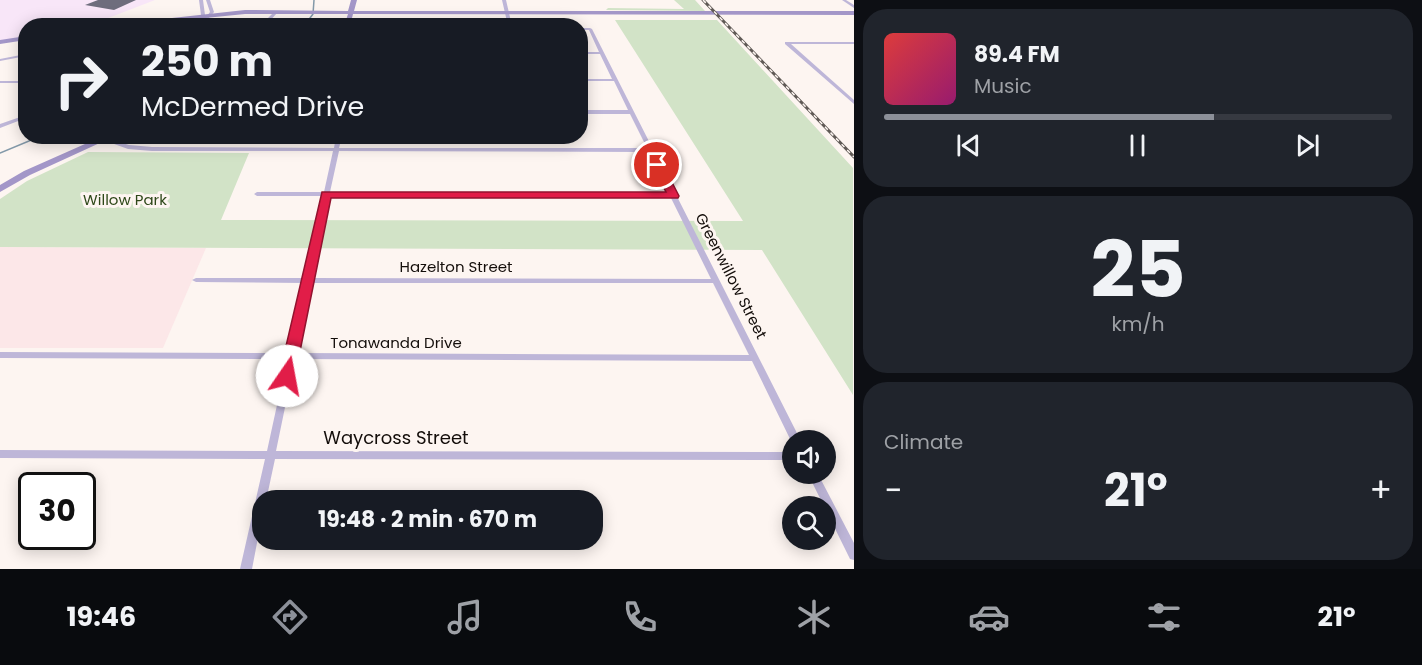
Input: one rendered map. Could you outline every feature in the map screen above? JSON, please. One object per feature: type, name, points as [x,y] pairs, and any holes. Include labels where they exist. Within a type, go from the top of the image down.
[{"type":"main road","points":[[349,18],[355,0]]},
{"type":"main road","points":[[186,18],[351,13],[854,14]]},
{"type":"main road","points":[[192,18],[207,16]]},
{"type":"main road","points":[[0,44],[18,41]]},
{"type":"main road","points":[[0,189],[27,173],[94,144]]},
{"type":"street","points":[[201,0],[207,16]]},
{"type":"street","points":[[207,16],[208,0]]},
{"type":"street","points":[[504,0],[508,18]]},
{"type":"street","points":[[844,0],[854,7]]},
{"type":"street","points":[[271,18],[275,14]]},
{"type":"street","name":"Greenwillow Street","points":[[588,29],[791,430]]},
{"type":"street","points":[[854,48],[850,43],[787,43],[854,103]]},
{"type":"street","points":[[588,53],[601,53]]},
{"type":"street","points":[[0,60],[18,57]]},
{"type":"street","points":[[588,80],[614,80]]},
{"type":"street","points":[[0,82],[18,82]]},
{"type":"street","points":[[588,112],[631,112]]},
{"type":"street","points":[[0,118],[9,123]]},
{"type":"street","points":[[0,126],[18,119]]},
{"type":"street","points":[[124,144],[137,149],[650,150]]},
{"type":"street","points":[[246,569],[337,144]]},
{"type":"street","points":[[257,194],[674,196]]},
{"type":"street","name":"Hazelton Street","points":[[196,280],[717,281]]},
{"type":"street","name":"Tonawanda Drive","points":[[0,355],[755,358]]},
{"type":"street","name":"Waycross Street","points":[[0,453],[782,456]]},
{"type":"street","points":[[818,484],[854,555]]},
{"type":"shaded area","points":[[0,0],[155,0],[108,18],[18,18],[18,37],[0,41]]},
{"type":"shaded area","points":[[0,247],[206,248],[163,348],[0,348]]},
{"type":"green space","points":[[674,0],[695,0],[705,11],[606,10],[608,8],[684,9]]},
{"type":"green space","name":"Willow Park","points":[[615,20],[717,20],[853,168],[853,395],[762,250],[0,247],[0,199],[27,181],[88,152],[249,153],[221,220],[743,221]]},
{"type":"building","points":[[98,0],[136,0],[114,10],[85,5]]},
{"type":"waterway","points":[[310,18],[313,14],[314,0]]},
{"type":"waterway","points":[[0,153],[22,144]]},
{"type":"railway","points":[[703,0],[854,157]]},
{"type":"route","points":[[287,376],[326,195],[674,196],[657,165]]}]
